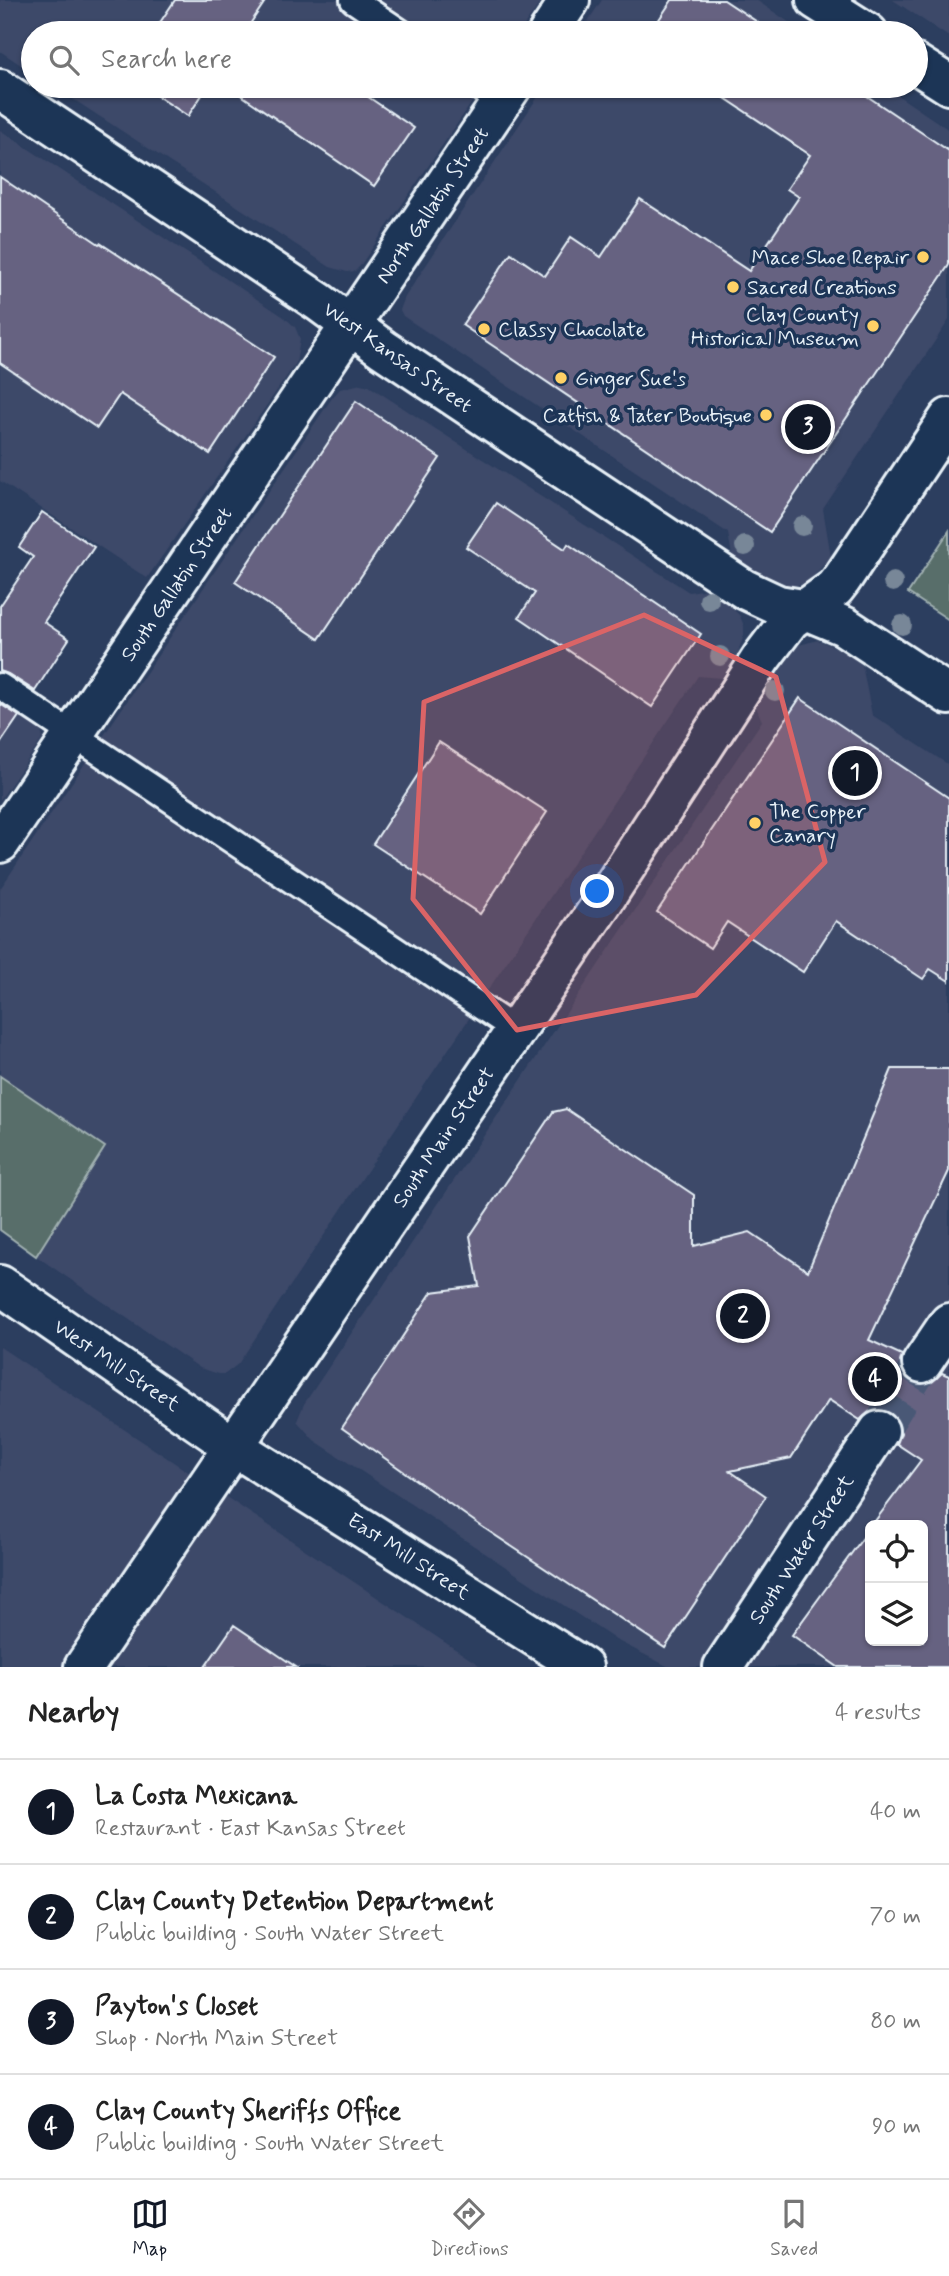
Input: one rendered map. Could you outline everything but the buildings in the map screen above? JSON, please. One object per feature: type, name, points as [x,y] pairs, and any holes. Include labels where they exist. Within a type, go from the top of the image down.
[{"type":"street","points":[[556,21],[570,0]]},
{"type":"street","points":[[816,0],[849,21]]},
{"type":"street","points":[[928,72],[949,85]]},
{"type":"street","name":"West Kansas Street","points":[[0,89],[351,324],[383,349],[744,589],[778,606],[803,609],[844,626],[949,695]]},
{"type":"street","name":"North Gallatin Street","points":[[351,324],[493,98]]},
{"type":"street","name":"South Gallatin Street","points":[[0,843],[351,324]]},
{"type":"street","name":"South Main Street","points":[[84,1667],[618,879],[762,657],[790,620],[820,600],[842,579],[949,418]]},
{"type":"street","name":"West Mill Street","points":[[0,1286],[233,1446]]},
{"type":"street","points":[[922,1363],[949,1323]]},
{"type":"street","name":"South Water Street","points":[[723,1667],[878,1431]]},
{"type":"street","name":"East Mill Street","points":[[233,1446],[583,1667]]},
{"type":"lane","points":[[353,0],[384,21]]},
{"type":"lane","points":[[0,686],[516,1030]]},
{"type":"highlighted area","points":[[644,615],[776,677],[825,862],[696,995],[517,1030],[413,899],[424,702]]},
{"type":"shaded area","points":[[0,0],[542,0],[527,21],[21,21],[21,65],[0,51]]},
{"type":"shaded area","points":[[602,0],[756,0],[787,21],[588,21]]},
{"type":"shaded area","points":[[893,0],[949,0],[949,37]]},
{"type":"shaded area","points":[[71,98],[475,98],[360,266],[355,271],[347,272],[330,267]]},
{"type":"shaded area","points":[[537,98],[902,98],[949,130],[949,320],[823,509],[831,557],[807,583],[788,587],[756,572],[732,556],[728,533],[403,316],[400,310],[405,297]]},
{"type":"shaded area","points":[[0,130],[284,317],[295,327],[300,339],[296,363],[147,578],[0,481]]},
{"type":"shaded area","points":[[361,384],[369,386],[689,592],[708,589],[740,616],[744,635],[737,655],[721,678],[698,676],[238,1364],[225,1374],[219,1374],[200,1368],[36,1256],[104,1147],[0,1076],[0,889],[332,398],[340,389]]},
{"type":"shaded area","points":[[818,640],[842,650],[862,665],[872,715],[949,765],[949,1667],[669,1667],[616,1640],[314,1440],[297,1421],[304,1404],[762,721],[754,702],[783,658],[799,645]]},
{"type":"shaded area","points":[[0,701],[40,728],[43,738],[0,800]]},
{"type":"shaded area","points":[[0,1347],[482,1667],[0,1667]]},
{"type":"green space","points":[[949,531],[949,620],[908,593]]},
{"type":"green space","points":[[0,1076],[105,1147],[36,1256],[0,1230]]},
{"type":"tunnel","points":[[879,1431],[922,1363]]},
{"type":"place","name":"Mace Shoe Repair","points":[[923,257]]},
{"type":"place","name":"Sacred Creations","points":[[733,287]]},
{"type":"place","name":"Clay County Historical Museum","points":[[873,326]]},
{"type":"place","name":"Classy Chocolate","points":[[484,329]]},
{"type":"place","name":"Ginger Sue's","points":[[561,378]]},
{"type":"place","name":"Catfish & Tater Boutique","points":[[766,415]]},
{"type":"place","name":"Payton's Closet","points":[[808,427]]},
{"type":"place","name":"La Costa Mexicana","points":[[855,773]]},
{"type":"place","name":"The Copper Canary","points":[[755,823]]},
{"type":"place","name":"Clay County Detention Department","points":[[743,1316]]},
{"type":"place","name":"Clay County Sheriffs Office","points":[[875,1379]]}]
